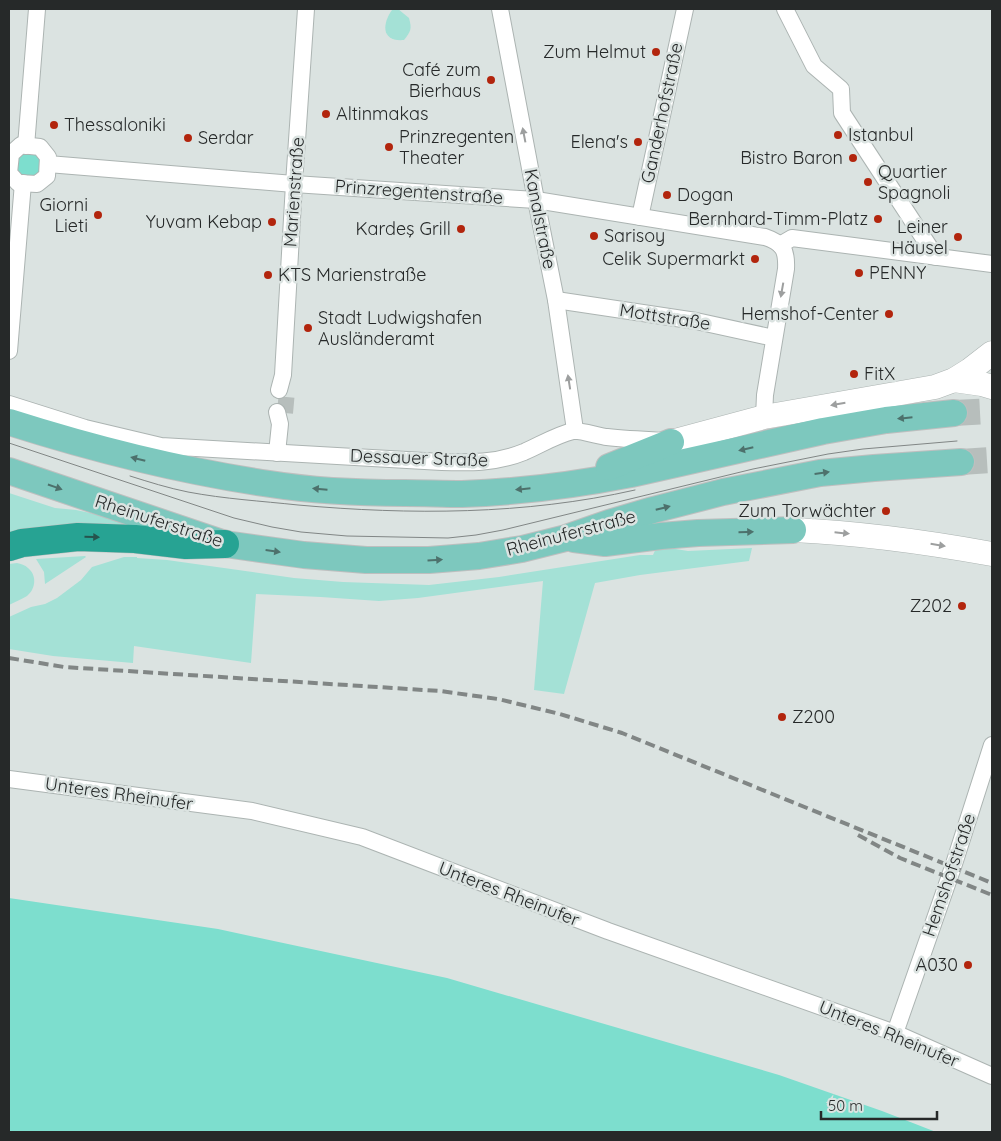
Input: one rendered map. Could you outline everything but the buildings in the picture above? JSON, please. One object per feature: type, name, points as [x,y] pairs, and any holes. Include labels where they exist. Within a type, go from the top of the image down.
[{"type":"highway","points":[[9,547],[22,543],[78,537],[135,539],[186,545],[225,544]]},
{"type":"main road","points":[[572,484],[671,442],[764,418],[935,387],[954,380],[992,353]]},
{"type":"main road","points":[[954,380],[992,387]]},
{"type":"main road","points":[[9,422],[94,448],[186,469],[270,484],[369,493],[462,494],[572,484],[631,474],[823,431],[886,420],[954,414]]},
{"type":"main road","name":"Rheinuferstraße","points":[[9,471],[225,544],[313,556],[366,560],[430,560],[479,556],[522,549],[566,538],[653,510],[715,494],[820,473],[961,462]]},
{"type":"main road","points":[[566,538],[605,543],[698,533],[793,530],[988,546]]},
{"type":"street","points":[[26,146],[37,9]]},
{"type":"street","name":"Marienstraße","points":[[283,385],[306,9]]},
{"type":"street","name":"Kanalstraße","points":[[500,9],[556,300],[575,430]]},
{"type":"street","name":"Ganderhofstraße","points":[[640,217],[684,9]]},
{"type":"street","points":[[785,9],[814,66],[841,89],[842,113],[936,257]]},
{"type":"street","points":[[21,146],[40,147],[48,157],[47,176],[37,184],[18,183],[9,173],[10,161],[11,154],[21,146]]},
{"type":"street","name":"Prinzregentenstraße","points":[[48,164],[294,184],[536,200],[764,237],[775,240],[780,244]]},
{"type":"street","points":[[9,351],[23,184]]},
{"type":"street","points":[[764,418],[765,395],[786,269],[786,256],[780,244],[792,238],[992,264]]},
{"type":"street","name":"Mottstraße","points":[[556,300],[696,321],[774,338]]},
{"type":"street","name":"Dessauer Straße","points":[[9,404],[85,428],[161,446],[473,463],[500,459],[523,452],[575,430]]},
{"type":"street","points":[[277,453],[281,416]]},
{"type":"street","points":[[575,430],[610,437],[671,442]]},
{"type":"street","name":"Hemshofstraße","points":[[895,1033],[953,867],[992,745]]},
{"type":"street","name":"Unteres Rheinufer","points":[[9,779],[252,811],[362,837],[608,931],[895,1033],[992,1076]]},
{"type":"shaded area","points":[[398,9],[409,18],[411,27],[404,40],[391,38],[387,35],[385,26],[392,10]]},
{"type":"shaded area","points":[[23,150],[36,151],[44,161],[43,173],[34,182],[13,172],[14,159]]},
{"type":"shaded area","points":[[9,493],[55,508],[95,514],[139,526],[9,538]]},
{"type":"shaded area","points":[[657,546],[688,551],[752,548],[749,561],[640,575],[595,583],[564,694],[534,690],[543,581],[418,598],[379,601],[256,594],[251,663],[134,646],[133,663],[53,656],[9,649],[9,617],[57,598],[81,580],[92,567],[124,557],[167,560],[294,578],[429,585],[499,577],[640,555],[653,555]]},
{"type":"shaded area","points":[[85,556],[45,584],[44,572],[36,559]]},
{"type":"shaded area","points":[[17,563],[26,566],[31,571],[34,578],[34,586],[27,596],[9,605],[9,564]]},
{"type":"shaded area","points":[[9,898],[218,929],[447,978],[779,1075],[936,1132],[9,1132]]},
{"type":"tunnel","points":[[285,413],[287,391]]},
{"type":"tunnel","points":[[954,413],[992,411]]},
{"type":"tunnel","points":[[961,462],[992,460]]},
{"type":"tram line","points":[[9,443],[234,518],[272,527],[301,532],[347,536],[448,538],[503,530],[753,469],[828,454],[957,441]]},
{"type":"tram line","points":[[130,476],[173,489],[216,496],[298,505],[382,510],[467,511],[510,508],[594,498],[635,490]]},
{"type":"railway","points":[[9,658],[64,667],[440,691],[498,699],[560,714],[622,733],[992,883]]},
{"type":"railway","points":[[858,835],[900,858],[992,895]]},
{"type":"place","name":"Zum Helmut","points":[[656,52]]},
{"type":"place","name":"Café zum Bierhaus","points":[[491,80]]},
{"type":"place","name":"Altinmakas","points":[[326,114]]},
{"type":"place","name":"Thessaloniki","points":[[54,125]]},
{"type":"place","name":"Istanbul","points":[[838,135]]},
{"type":"place","name":"Serdar","points":[[188,138]]},
{"type":"place","name":"Elena's","points":[[638,142]]},
{"type":"place","name":"Prinzregenten Theater","points":[[389,147]]},
{"type":"place","name":"Bistro Baron","points":[[853,158]]},
{"type":"place","name":"Quartier Spagnoli","points":[[868,182]]},
{"type":"place","name":"Dogan","points":[[667,195]]},
{"type":"place","name":"Giorni Lieti","points":[[98,215]]},
{"type":"place","name":"Bernhard-Timm-Platz","points":[[878,219]]},
{"type":"place","name":"Yuvam Kebap","points":[[272,222]]},
{"type":"place","name":"Kardeş Grill","points":[[461,229]]},
{"type":"place","name":"Sarisoy","points":[[594,236]]},
{"type":"place","name":"Leiner Häusel","points":[[958,237]]},
{"type":"place","name":"Celik Supermarkt","points":[[755,259]]},
{"type":"place","name":"PENNY","points":[[859,273]]},
{"type":"place","name":"KTS Marienstraße","points":[[268,275]]},
{"type":"place","name":"Hemshof-Center","points":[[889,314]]},
{"type":"place","name":"Stadt Ludwigshafen Ausländeramt","points":[[308,328]]},
{"type":"place","name":"FitX","points":[[854,374]]},
{"type":"place","name":"Zum Torwächter","points":[[886,511]]},
{"type":"place","name":"Z202","points":[[962,606]]},
{"type":"place","name":"Z200","points":[[782,717]]},
{"type":"place","name":"A030","points":[[968,965]]}]
